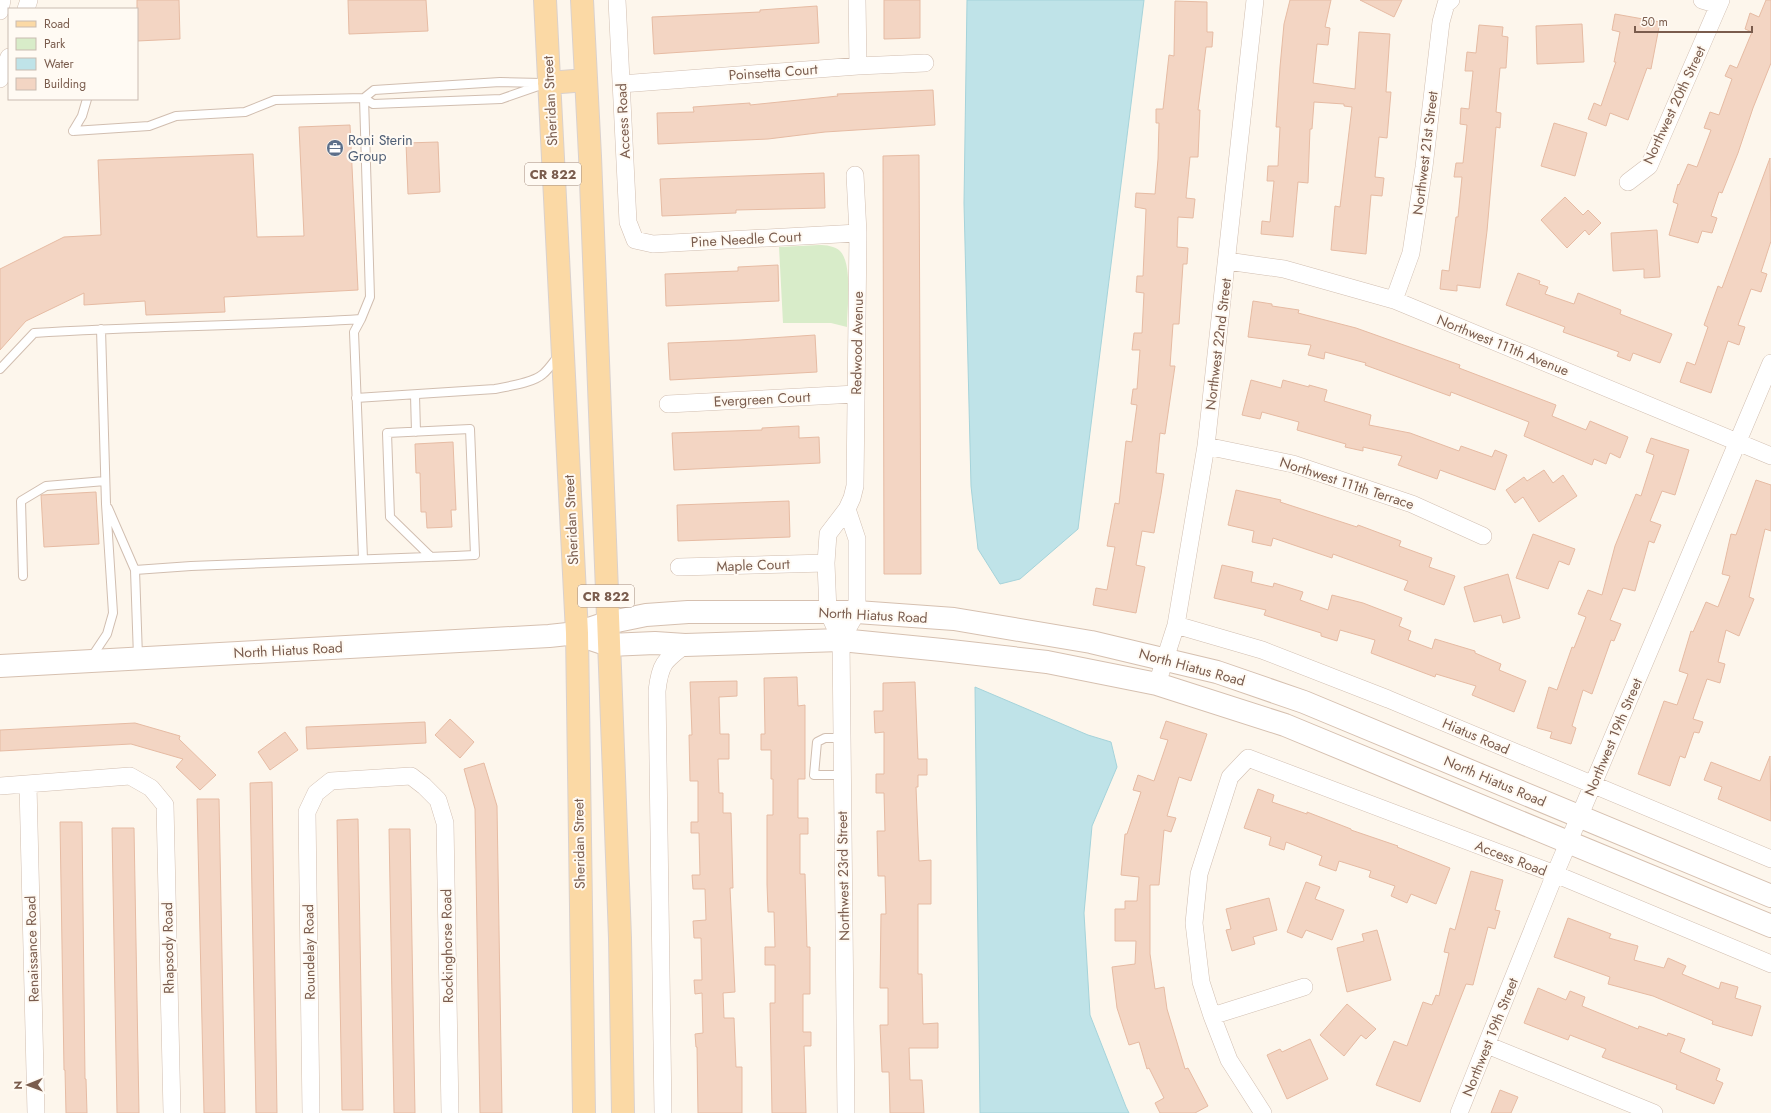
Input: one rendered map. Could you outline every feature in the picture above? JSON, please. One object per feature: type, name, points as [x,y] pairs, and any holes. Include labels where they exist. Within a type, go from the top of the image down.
[{"type":"main road","name":"Sheridan Street","points":[[545,0],[577,634],[584,1113]]},
{"type":"main road","name":"CR 822","points":[[582,0],[620,938],[623,1113]]},
{"type":"main road","points":[[549,83],[586,80]]},
{"type":"main road","name":"North Hiatus Road","points":[[0,666],[577,634],[607,623],[646,615],[688,612],[857,612],[954,619],[1091,642],[1217,672],[1304,702],[1771,896]]},
{"type":"main road","name":"North Hiatus Road","points":[[577,634],[609,645],[655,643],[685,645],[841,640],[1047,662],[1157,684],[1285,725],[1771,926]]},
{"type":"street","points":[[0,11],[2,0]]},
{"type":"street","name":"Access Road","points":[[617,0],[628,222],[635,240]]},
{"type":"street","points":[[857,0],[858,66]]},
{"type":"street","name":"Northwest 22nd Street","points":[[1157,684],[1176,625],[1206,446],[1256,0]]},
{"type":"street","points":[[1702,0],[1720,2]]},
{"type":"street","name":"Northwest 21st Street","points":[[1394,300],[1411,253],[1424,166],[1441,22],[1448,2]]},
{"type":"street","name":"Northwest 20th Street","points":[[1628,182],[1649,166],[1720,2]]},
{"type":"street","points":[[0,79],[8,59]]},
{"type":"street","name":"Poinsetta Court","points":[[621,84],[858,66],[925,63]]},
{"type":"street","name":"Redwood Avenue","points":[[841,640],[828,612],[826,563],[828,534],[847,509],[855,486],[858,233],[855,175]]},
{"type":"street","name":"Pine Needle Court","points":[[635,240],[653,244],[858,233]]},
{"type":"street","name":"Northwest 111th Avenue","points":[[1227,261],[1284,269],[1394,300],[1771,456]]},
{"type":"street","name":"Northwest 19th Street","points":[[1460,1113],[1579,816],[1771,363]]},
{"type":"street","name":"Evergreen Court","points":[[668,404],[856,394]]},
{"type":"street","name":"Northwest 111th Terrace","points":[[1206,446],[1293,464],[1412,504],[1483,536]]},
{"type":"street","points":[[841,640],[857,612],[857,539],[847,509]]},
{"type":"street","name":"Maple Court","points":[[679,567],[826,563]]},
{"type":"street","name":"Hiatus Road","points":[[1176,625],[1262,650],[1388,700],[1771,858]]},
{"type":"street","name":"Northwest 23rd Street","points":[[841,640],[846,1113]]},
{"type":"street","points":[[663,1113],[657,691],[659,675],[666,659],[685,645]]},
{"type":"street","name":"Access Road","points":[[1212,1016],[1201,982],[1194,923],[1199,874],[1230,776],[1248,758],[1555,874],[1771,964]]},
{"type":"street","name":"Rhapsody Road","points":[[0,786],[130,776],[151,788],[166,805],[172,1113]]},
{"type":"street","name":"Rockinghorse Road","points":[[316,793],[331,781],[410,776],[424,786],[438,800],[445,823],[450,1113]]},
{"type":"street","name":"Renaissance Road","points":[[28,785],[36,1113]]},
{"type":"street","name":"Roundelay Road","points":[[311,1113],[307,812],[316,793]]},
{"type":"street","points":[[1263,1113],[1229,1060],[1212,1016],[1304,987]]},
{"type":"street","points":[[1487,1045],[1654,1113]]},
{"type":"lane","points":[[364,98],[374,90],[500,82],[549,83]]},
{"type":"lane","points":[[87,100],[82,116],[73,131],[150,126],[176,116],[245,112],[275,100],[364,98],[373,104],[501,99],[549,83]]},
{"type":"lane","points":[[363,559],[354,332],[370,297],[364,98]]},
{"type":"lane","points":[[0,369],[34,333],[101,329],[272,325],[361,319]]},
{"type":"lane","points":[[90,661],[107,634],[113,612],[109,572],[105,481],[101,329]]},
{"type":"lane","points":[[356,398],[495,389],[537,378],[544,374],[562,350]]},
{"type":"lane","points":[[415,394],[416,432]]},
{"type":"lane","points":[[135,570],[191,566],[363,559],[431,557],[475,555],[470,429],[387,433],[390,517],[431,557]]},
{"type":"lane","points":[[23,576],[21,500],[46,486],[105,481]]},
{"type":"lane","points":[[106,504],[135,570],[138,658]]},
{"type":"lane","points":[[842,738],[825,738],[817,742],[814,775],[843,775]]},
{"type":"green space","points":[[819,245],[836,248],[844,257],[848,276],[847,327],[831,323],[783,323],[779,247]]},
{"type":"water","points":[[967,0],[1144,0],[1078,529],[1020,579],[1000,584],[978,549],[971,486],[964,203]]},
{"type":"water","points":[[975,687],[1088,735],[1111,742],[1117,767],[1092,826],[1084,913],[1090,1015],[1129,1113],[980,1113]]},
{"type":"building","points":[[137,0],[179,0],[180,39],[138,41]]},
{"type":"building","points":[[348,0],[426,0],[428,31],[349,34]]},
{"type":"building","points":[[884,0],[920,0],[920,38],[884,39]]},
{"type":"building","points":[[1290,0],[1331,0],[1325,27],[1330,28],[1328,45],[1317,44],[1313,83],[1355,89],[1359,32],[1390,34],[1386,92],[1391,92],[1387,138],[1379,137],[1375,177],[1384,178],[1382,196],[1371,195],[1366,254],[1331,250],[1335,206],[1340,207],[1352,107],[1344,106],[1344,104],[1314,102],[1312,129],[1310,129],[1308,183],[1298,182],[1293,237],[1261,234],[1262,221],[1270,222],[1274,181],[1267,181],[1268,166],[1278,166],[1280,127],[1276,127],[1280,67],[1284,24]]},
{"type":"building","points":[[1360,0],[1402,0],[1394,17]]},
{"type":"building","points":[[1766,0],[1771,0],[1771,63],[1722,193],[1719,192],[1711,216],[1717,218],[1712,233],[1702,231],[1698,243],[1669,235],[1678,204],[1673,202],[1678,184],[1679,185],[1688,164],[1697,167],[1711,130],[1704,128],[1710,112],[1719,115],[1732,79],[1725,76],[1730,65],[1737,68],[1752,32],[1745,29],[1750,13],[1759,17]]},
{"type":"building","points":[[1175,1],[1207,2],[1207,32],[1213,32],[1212,47],[1206,47],[1198,110],[1200,110],[1198,157],[1190,157],[1186,198],[1195,199],[1193,218],[1178,217],[1177,247],[1188,248],[1187,264],[1183,264],[1179,324],[1173,324],[1170,366],[1175,366],[1165,434],[1160,433],[1156,473],[1164,474],[1154,533],[1142,531],[1136,565],[1145,567],[1136,613],[1093,605],[1096,588],[1107,590],[1115,547],[1107,546],[1115,503],[1119,504],[1126,441],[1132,442],[1137,405],[1131,404],[1133,389],[1137,389],[1140,350],[1132,350],[1134,333],[1142,333],[1144,293],[1136,292],[1137,276],[1143,276],[1146,209],[1135,207],[1136,193],[1155,194],[1159,123],[1156,123],[1156,109],[1163,109],[1169,55],[1174,56]]},
{"type":"building","points":[[817,6],[819,43],[654,54],[652,17],[760,12],[760,10]]},
{"type":"building","points":[[1615,14],[1660,22],[1651,69],[1647,68],[1628,120],[1610,113],[1606,126],[1588,119],[1594,103],[1601,106],[1616,62],[1614,62],[1620,32],[1612,30]]},
{"type":"building","points":[[1582,24],[1584,62],[1537,64],[1536,26]]},
{"type":"building","points":[[1479,25],[1503,27],[1502,36],[1508,37],[1506,68],[1500,68],[1496,112],[1501,113],[1500,128],[1496,127],[1487,231],[1480,288],[1457,285],[1457,291],[1440,289],[1442,270],[1449,271],[1456,217],[1458,217],[1462,177],[1454,177],[1456,163],[1463,163],[1467,125],[1460,124],[1461,108],[1469,109],[1473,71],[1465,71],[1467,52],[1476,53]]},
{"type":"building","points":[[933,90],[935,125],[825,132],[768,139],[658,144],[657,113],[694,112],[693,107],[750,103],[750,105],[838,96],[837,94]]},
{"type":"building","points":[[1554,123],[1587,133],[1575,176],[1541,166]]},
{"type":"building","points":[[350,125],[358,290],[224,297],[225,312],[146,315],[145,301],[84,305],[84,293],[26,321],[0,350],[0,269],[64,237],[101,235],[98,160],[253,154],[257,237],[304,236],[299,127]]},
{"type":"building","points":[[438,142],[440,192],[408,194],[406,143]]},
{"type":"building","points":[[919,155],[921,574],[884,574],[883,156]]},
{"type":"building","points":[[1770,158],[1771,241],[1761,272],[1767,274],[1761,292],[1751,289],[1738,325],[1745,327],[1739,345],[1728,341],[1711,393],[1680,382],[1687,362],[1695,365],[1708,327],[1704,325],[1718,286],[1722,288]]},
{"type":"building","points":[[824,173],[825,208],[736,210],[736,213],[662,216],[660,179]]},
{"type":"building","points":[[1565,197],[1583,215],[1588,210],[1601,223],[1589,235],[1585,230],[1567,248],[1541,220]]},
{"type":"building","points":[[1657,230],[1660,277],[1644,278],[1644,269],[1613,271],[1611,233]]},
{"type":"building","points":[[778,265],[779,301],[666,306],[665,274],[738,271],[738,267]]},
{"type":"building","points":[[1518,273],[1540,281],[1539,284],[1548,287],[1545,294],[1574,304],[1578,293],[1621,310],[1620,314],[1672,334],[1660,363],[1633,353],[1630,361],[1617,356],[1619,352],[1563,332],[1565,327],[1506,305]]},
{"type":"building","points":[[1253,301],[1272,304],[1272,306],[1299,310],[1298,313],[1356,328],[1460,365],[1459,368],[1556,405],[1552,416],[1586,430],[1590,421],[1628,437],[1620,458],[1610,453],[1606,464],[1594,459],[1592,465],[1524,436],[1529,422],[1451,392],[1450,396],[1365,365],[1366,363],[1325,352],[1324,359],[1308,355],[1311,345],[1248,337]]},
{"type":"building","points":[[815,335],[817,372],[670,380],[668,343]]},
{"type":"building","points":[[1251,380],[1281,388],[1283,380],[1327,390],[1324,401],[1371,415],[1369,425],[1410,433],[1459,451],[1461,446],[1492,457],[1495,450],[1507,455],[1495,490],[1440,470],[1437,479],[1398,465],[1402,456],[1363,447],[1363,451],[1345,447],[1346,444],[1297,430],[1299,422],[1262,412],[1260,419],[1242,415]]},
{"type":"building","points":[[799,426],[799,438],[819,437],[820,463],[674,470],[672,433],[762,430],[762,428]]},
{"type":"building","points":[[1651,438],[1689,450],[1675,495],[1662,491],[1650,521],[1661,525],[1654,543],[1649,541],[1635,591],[1623,588],[1610,620],[1621,624],[1614,641],[1611,640],[1592,694],[1583,690],[1572,726],[1576,728],[1571,744],[1550,738],[1552,732],[1537,728],[1549,687],[1557,690],[1572,647],[1574,648],[1586,617],[1578,614],[1588,590],[1602,595],[1615,546],[1636,494],[1641,496],[1654,455],[1646,452]]},
{"type":"building","points":[[453,442],[456,510],[451,510],[452,527],[427,528],[426,512],[421,512],[420,473],[416,473],[415,444]]},
{"type":"building","points":[[1544,470],[1553,483],[1563,475],[1577,496],[1539,522],[1523,497],[1515,503],[1506,490],[1524,477],[1527,481]]},
{"type":"building","points":[[1756,480],[1771,485],[1771,531],[1765,529],[1749,597],[1754,599],[1739,636],[1726,630],[1718,662],[1725,664],[1720,683],[1707,679],[1693,719],[1703,722],[1699,733],[1694,732],[1685,758],[1680,756],[1670,786],[1638,774],[1664,701],[1677,705],[1688,674],[1679,671],[1691,631],[1693,632],[1706,602],[1718,607],[1730,576],[1722,574],[1731,534],[1736,535]]},
{"type":"building","points":[[1236,490],[1281,500],[1280,502],[1357,527],[1358,525],[1401,541],[1399,546],[1432,558],[1429,567],[1455,576],[1444,605],[1404,590],[1408,581],[1333,554],[1332,558],[1273,538],[1271,546],[1252,542],[1254,531],[1228,525]]},
{"type":"building","points":[[96,492],[99,544],[44,547],[41,495]]},
{"type":"building","points":[[789,501],[790,537],[678,541],[677,505]]},
{"type":"building","points":[[1533,534],[1575,549],[1569,565],[1559,561],[1548,589],[1516,578]]},
{"type":"building","points":[[1222,565],[1253,572],[1251,582],[1273,587],[1274,583],[1303,592],[1300,600],[1328,610],[1332,595],[1363,603],[1402,618],[1399,626],[1411,631],[1408,640],[1432,649],[1435,639],[1475,651],[1475,653],[1501,664],[1499,670],[1526,681],[1514,712],[1472,695],[1476,686],[1436,674],[1435,677],[1371,653],[1375,640],[1340,630],[1337,641],[1321,636],[1321,633],[1264,615],[1266,610],[1214,598]]},
{"type":"building","points":[[1508,574],[1520,618],[1503,623],[1501,615],[1474,622],[1464,587]]},
{"type":"building","points":[[797,677],[798,706],[805,705],[805,779],[798,779],[798,818],[808,818],[808,834],[800,834],[800,874],[805,874],[807,947],[810,947],[810,994],[803,994],[803,1032],[811,1032],[811,1046],[804,1046],[806,1113],[772,1113],[770,1003],[775,1003],[775,965],[765,965],[765,947],[775,947],[774,912],[768,912],[767,884],[767,815],[773,815],[773,779],[771,779],[771,750],[761,750],[761,734],[765,734],[764,678]]},
{"type":"building","points":[[737,681],[737,696],[719,697],[720,734],[729,734],[729,759],[718,759],[719,793],[723,793],[723,813],[731,813],[733,888],[730,888],[735,992],[723,993],[724,1018],[734,1018],[736,1067],[742,1067],[742,1113],[698,1113],[697,1047],[695,1034],[703,1033],[702,993],[695,994],[694,980],[702,980],[701,938],[694,938],[693,921],[706,920],[705,889],[693,889],[692,875],[700,875],[699,833],[691,833],[691,822],[698,822],[698,781],[690,781],[689,735],[692,735],[690,682]]},
{"type":"building","points":[[915,682],[918,759],[927,759],[927,775],[918,775],[918,787],[916,787],[919,861],[931,860],[931,904],[918,904],[918,974],[922,974],[923,1024],[938,1023],[938,1048],[909,1048],[910,1080],[922,1080],[924,1113],[890,1113],[889,1072],[882,1072],[880,1025],[888,1025],[888,988],[880,988],[881,914],[886,914],[885,876],[878,876],[877,831],[885,831],[884,793],[876,793],[876,774],[884,774],[884,732],[875,733],[874,711],[883,711],[883,683]]},
{"type":"building","points":[[450,719],[474,742],[460,758],[435,735]]},
{"type":"building","points":[[1166,721],[1207,734],[1191,781],[1179,777],[1167,816],[1176,818],[1171,832],[1164,830],[1159,885],[1150,885],[1150,954],[1155,989],[1164,987],[1167,1009],[1185,1069],[1188,1068],[1208,1106],[1195,1113],[1160,1113],[1155,1103],[1164,1098],[1149,1068],[1147,1069],[1139,1042],[1129,1045],[1117,1008],[1112,967],[1135,964],[1136,941],[1115,941],[1115,909],[1125,909],[1125,901],[1137,901],[1139,877],[1121,875],[1125,834],[1127,834],[1141,792],[1133,790],[1138,775],[1154,781],[1168,740],[1160,738]]},
{"type":"building","points":[[425,722],[426,743],[307,749],[306,727]]},
{"type":"building","points":[[135,723],[180,736],[179,739],[216,775],[200,790],[176,767],[183,759],[131,744],[0,751],[0,730]]},
{"type":"building","points":[[285,732],[298,750],[270,770],[258,752]]},
{"type":"building","points":[[1770,756],[1771,821],[1718,799],[1722,787],[1704,780],[1711,762],[1760,781]]},
{"type":"building","points":[[484,763],[497,806],[502,1113],[480,1113],[475,809],[464,769]]},
{"type":"building","points":[[272,782],[277,1113],[256,1113],[250,783]]},
{"type":"building","points":[[1258,789],[1274,795],[1272,802],[1307,814],[1307,812],[1351,830],[1398,846],[1397,847],[1450,868],[1436,904],[1411,894],[1407,903],[1391,896],[1395,886],[1369,877],[1371,871],[1339,861],[1336,871],[1319,865],[1322,856],[1286,842],[1284,850],[1269,845],[1271,837],[1244,828]]},
{"type":"building","points":[[197,799],[219,799],[225,1113],[204,1113]]},
{"type":"building","points":[[358,819],[363,1110],[342,1110],[337,820]]},
{"type":"building","points":[[60,822],[82,822],[85,1079],[87,1113],[66,1113]]},
{"type":"building","points":[[112,828],[134,828],[139,1113],[117,1113]]},
{"type":"building","points":[[389,829],[410,829],[415,1113],[394,1113]]},
{"type":"building","points":[[1471,871],[1503,880],[1495,910],[1500,911],[1495,929],[1488,927],[1473,985],[1466,984],[1420,1102],[1376,1085],[1394,1041],[1407,1046],[1423,1002],[1432,1005],[1436,995],[1439,996],[1449,953],[1444,952],[1450,928],[1455,930]]},
{"type":"building","points":[[1306,882],[1320,887],[1315,899],[1344,910],[1332,940],[1306,930],[1302,938],[1287,932]]},
{"type":"building","points":[[1269,898],[1277,930],[1253,937],[1255,944],[1232,951],[1226,930],[1231,929],[1226,909]]},
{"type":"building","points":[[1568,918],[1611,934],[1609,938],[1638,946],[1634,960],[1664,968],[1668,958],[1686,966],[1682,974],[1719,989],[1721,982],[1738,987],[1735,998],[1761,1006],[1752,1036],[1712,1024],[1713,1021],[1653,996],[1608,984],[1610,977],[1554,957]]},
{"type":"building","points":[[1377,930],[1391,980],[1347,992],[1337,948],[1364,941],[1362,934]]},
{"type":"building","points":[[1538,988],[1566,1000],[1570,991],[1585,997],[1582,1006],[1638,1029],[1639,1026],[1667,1036],[1668,1033],[1685,1039],[1680,1052],[1720,1069],[1716,1080],[1723,1083],[1714,1104],[1676,1089],[1677,1085],[1602,1057],[1606,1049],[1570,1035],[1568,1040],[1524,1023]]},
{"type":"building","points":[[1347,1004],[1376,1029],[1366,1039],[1361,1035],[1344,1056],[1320,1035]]},
{"type":"building","points":[[1310,1039],[1328,1079],[1287,1099],[1267,1055],[1280,1049],[1282,1052]]},
{"type":"building","points":[[1500,1090],[1518,1097],[1511,1113],[1491,1113]]},
{"type":"place","name":"Roni Sterin Group","points":[[335,148]]}]
